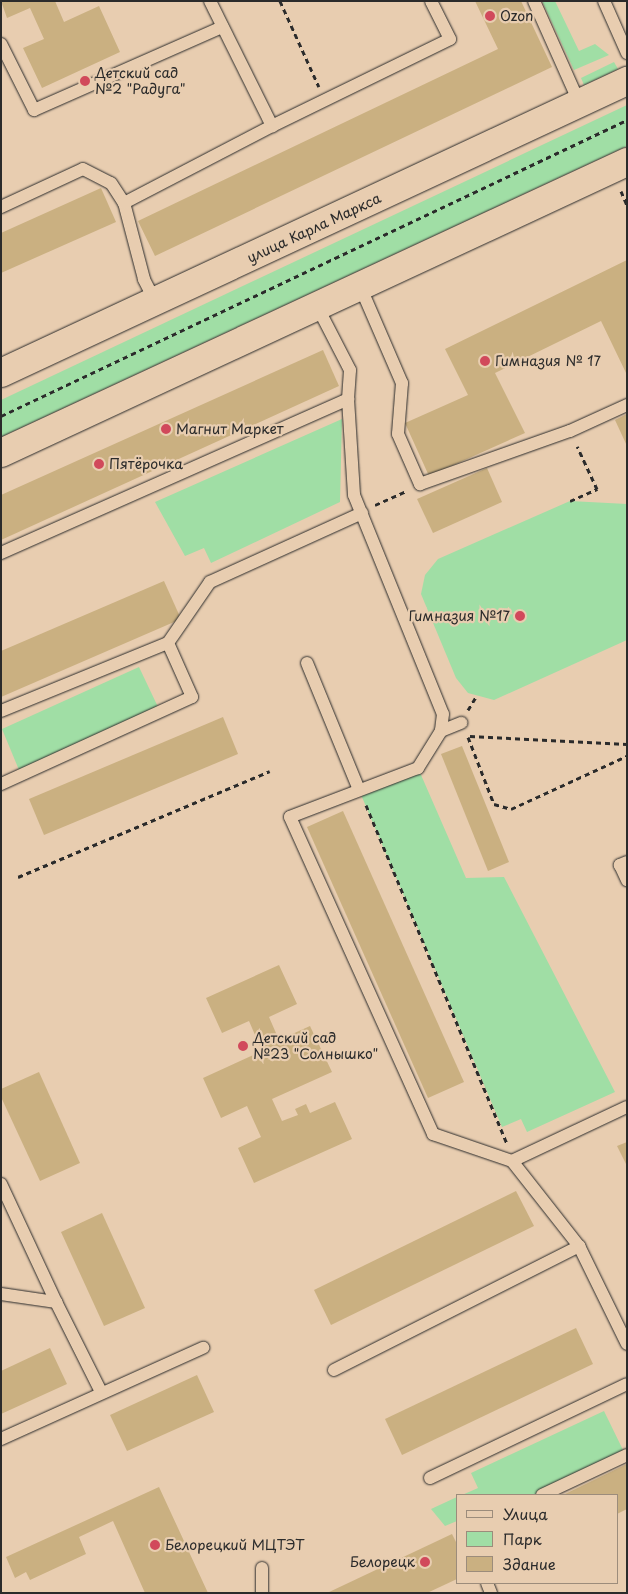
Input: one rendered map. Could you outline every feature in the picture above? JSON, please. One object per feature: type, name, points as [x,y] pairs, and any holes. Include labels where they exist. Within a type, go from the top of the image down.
[{"type":"street","name":"улица Карла Маркса","points":[[1,373],[627,81]]},
{"type":"street","points":[[1,453],[360,286],[622,173]]},
{"type":"lane","points":[[210,1],[272,126]]},
{"type":"lane","points":[[124,204],[272,126],[450,39],[431,1]]},
{"type":"lane","points":[[534,1],[579,102]]},
{"type":"lane","points":[[604,1],[627,53]]},
{"type":"lane","points":[[1,44],[34,110],[222,27]]},
{"type":"lane","points":[[1,207],[83,169],[111,183],[124,204],[144,279],[156,302]]},
{"type":"lane","points":[[360,286],[402,383],[398,434],[420,484],[570,431],[627,405]]},
{"type":"lane","points":[[317,306],[350,370],[348,399],[354,495],[443,714],[441,731],[418,768],[290,817],[432,1134],[512,1160],[579,1246],[627,1344]]},
{"type":"lane","points":[[1,553],[348,399]]},
{"type":"lane","points":[[1,712],[168,642],[210,582],[362,513]]},
{"type":"lane","points":[[1,784],[192,698],[168,642]]},
{"type":"lane","points":[[307,663],[359,790]]},
{"type":"lane","points":[[441,731],[461,723]]},
{"type":"lane","points":[[627,862],[620,865],[627,880]]},
{"type":"lane","points":[[512,1160],[627,1107]]},
{"type":"lane","points":[[1,1184],[56,1302],[101,1392]]},
{"type":"lane","points":[[334,1370],[579,1246]]},
{"type":"lane","points":[[1,1294],[56,1302]]},
{"type":"lane","points":[[1,1439],[101,1392],[203,1348]]},
{"type":"lane","points":[[430,1478],[627,1384]]},
{"type":"lane","points":[[544,1494],[627,1455]]},
{"type":"lane","points":[[262,1568],[262,1593]]},
{"type":"path","points":[[281,3],[326,101]]},
{"type":"path","points":[[1,416],[627,120]]},
{"type":"path","points":[[622,173],[627,205]]},
{"type":"path","points":[[570,431],[597,489],[570,501]]},
{"type":"path","points":[[362,513],[395,497]]},
{"type":"path","points":[[477,695],[461,723],[468,736],[494,804],[511,809],[627,756]]},
{"type":"path","points":[[431,749],[468,736],[627,744]]},
{"type":"path","points":[[18,877],[270,771]]},
{"type":"path","points":[[359,790],[502,1127],[512,1160]]},
{"type":"green space","points":[[542,1],[555,1],[579,51],[595,44],[609,55],[574,70]]},
{"type":"green space","points":[[614,62],[618,69],[584,85],[581,78]]},
{"type":"green space","points":[[627,105],[627,146],[1,437],[1,400]]},
{"type":"green space","points":[[342,419],[340,502],[211,563],[204,548],[185,556],[155,502]]},
{"type":"green space","points":[[570,501],[627,504],[627,640],[494,700],[468,693],[456,678],[421,594],[425,575],[438,559]]},
{"type":"green space","points":[[139,667],[158,707],[19,770],[2,729]]},
{"type":"green space","points":[[418,768],[466,878],[504,877],[615,1092],[527,1132],[521,1119],[502,1127],[359,790]]},
{"type":"green space","points":[[604,1411],[623,1450],[538,1494],[464,1494],[478,1488],[471,1473]]},
{"type":"green space","points":[[456,1497],[456,1521],[445,1526],[431,1509]]},
{"type":"building","points":[[1,1],[55,1],[64,22],[99,6],[120,52],[42,88],[23,48],[44,39],[30,8],[7,18]]},
{"type":"building","points":[[475,1],[521,1],[552,67],[155,256],[138,221],[498,49]]},
{"type":"building","points":[[101,188],[116,222],[1,273],[1,233]]},
{"type":"building","name":"Гимназия № 17","points":[[627,260],[627,375],[601,321],[495,373],[525,433],[429,476],[405,423],[468,395],[445,349]]},
{"type":"building","points":[[323,350],[339,386],[1,540],[1,495]]},
{"type":"building","points":[[627,414],[627,446],[615,420]]},
{"type":"building","points":[[487,468],[502,502],[433,533],[417,499]]},
{"type":"building","points":[[164,581],[181,619],[1,697],[1,651]]},
{"type":"building","points":[[223,717],[238,754],[44,835],[29,799]]},
{"type":"building","points":[[462,746],[509,862],[488,871],[441,754]]},
{"type":"building","points":[[343,811],[464,1082],[428,1098],[307,827]]},
{"type":"building","points":[[279,965],[297,1004],[269,1017],[279,1040],[310,1026],[332,1072],[272,1099],[282,1121],[298,1115],[295,1109],[306,1104],[310,1113],[335,1102],[352,1139],[254,1183],[238,1148],[261,1137],[247,1106],[221,1118],[203,1078],[262,1051],[249,1021],[222,1033],[206,998]]},
{"type":"building","points":[[39,1072],[80,1163],[40,1181],[1,1097],[1,1089]]},
{"type":"building","points":[[627,1142],[627,1166],[617,1146]]},
{"type":"building","points":[[516,1191],[534,1226],[331,1325],[314,1290]]},
{"type":"building","points":[[102,1213],[145,1308],[104,1326],[61,1232]]},
{"type":"building","points":[[576,1328],[593,1364],[402,1455],[385,1419]]},
{"type":"building","points":[[50,1348],[67,1384],[1,1414],[1,1371]]},
{"type":"building","points":[[197,1375],[214,1412],[127,1451],[110,1415]]},
{"type":"building","points":[[627,1464],[627,1509],[618,1514],[618,1494],[565,1494]]},
{"type":"building","name":"Белорецкий МЦТЭТ","points":[[159,1487],[208,1593],[145,1593],[113,1521],[79,1537],[86,1554],[30,1580],[26,1572],[15,1578],[6,1557]]},
{"type":"building","name":"Белорецк","points":[[452,1534],[456,1542],[456,1579],[427,1593],[327,1593]]},
{"type":"place","name":"Ozon","points":[[490,16]]},
{"type":"place","name":"Детский сад №2 \"Радуга\"","points":[[85,81]]},
{"type":"place","name":"Гимназия № 17","points":[[485,361]]},
{"type":"place","name":"Магнит Маркет","points":[[166,429]]},
{"type":"place","name":"Пятёрочка","points":[[99,464]]},
{"type":"place","name":"Гимназия №17","points":[[520,616]]},
{"type":"place","name":"Детский сад №23 \"Солнышко\"","points":[[243,1046]]},
{"type":"place","name":"Белорецкий МЦТЭТ","points":[[155,1545]]},
{"type":"place","name":"Белорецк","points":[[425,1562]]}]
